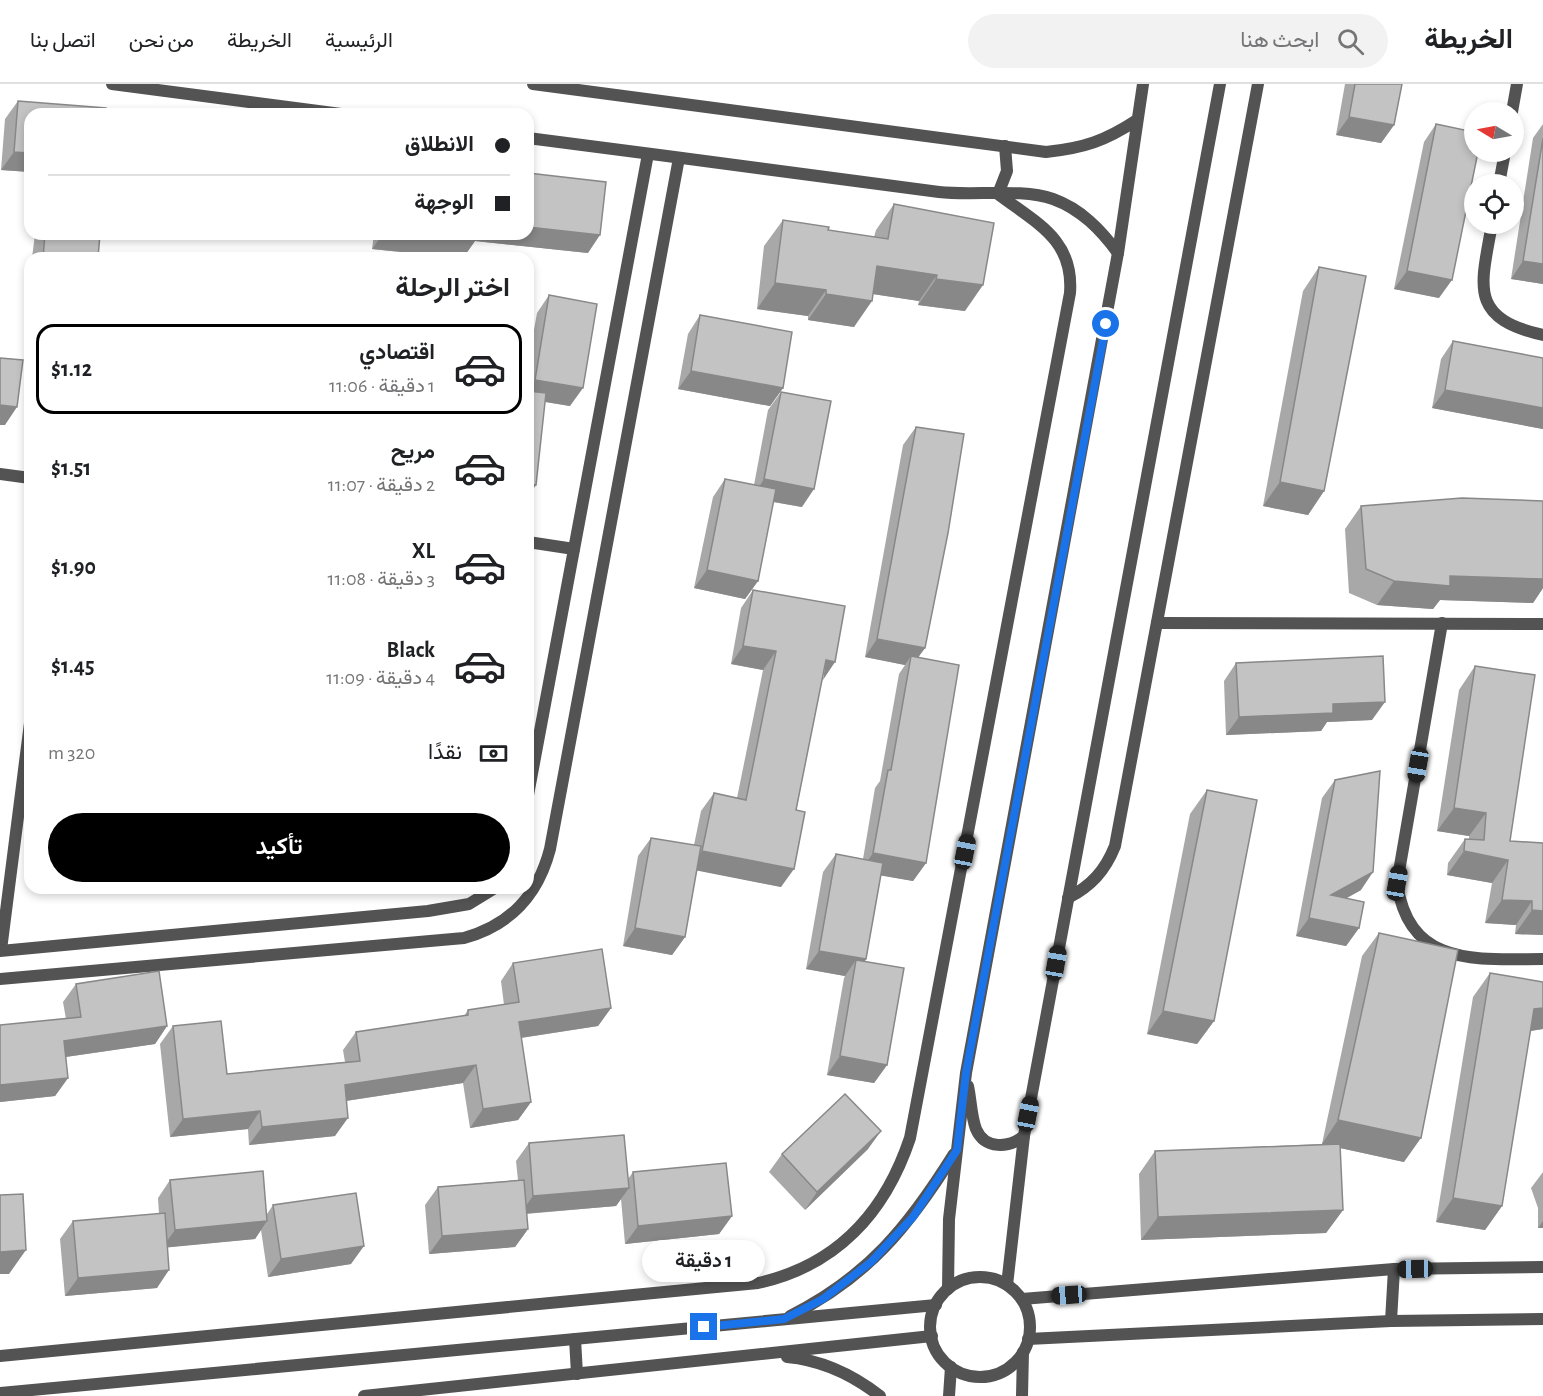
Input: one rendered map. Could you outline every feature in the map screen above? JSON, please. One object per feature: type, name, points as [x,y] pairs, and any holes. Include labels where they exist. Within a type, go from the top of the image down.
[{"type":"street","points":[[112,84],[295,108]]},
{"type":"street","points":[[533,84],[1046,152],[1079,149],[1109,138],[1137,120]]},
{"type":"street","points":[[948,1289],[949,1219],[966,1073],[1119,253],[1143,84]]},
{"type":"street","points":[[1007,1285],[1024,1136],[1220,84]]},
{"type":"street","points":[[1068,898],[1091,884],[1101,874],[1115,846],[1258,84]]},
{"type":"street","points":[[1513,102],[1516,84]]},
{"type":"street","points":[[534,139],[947,193],[999,194],[1052,199],[1069,207],[1101,230],[1119,253]]},
{"type":"street","points":[[999,194],[1007,171],[1005,146]]},
{"type":"street","points":[[534,763],[648,154]]},
{"type":"street","points":[[534,888],[541,877],[550,849],[679,158]]},
{"type":"street","points":[[0,1356],[758,1283],[801,1269],[827,1255],[850,1237],[870,1216],[887,1192],[910,1138],[1070,293],[1069,268],[1060,244],[1052,234],[999,194]]},
{"type":"street","points":[[1490,234],[1482,279],[1492,311],[1510,326],[1543,335]]},
{"type":"street","points":[[0,474],[24,477]]},
{"type":"street","points":[[534,543],[574,549]]},
{"type":"street","points":[[1157,623],[1543,624]]},
{"type":"street","points":[[1442,623],[1397,883],[1399,897],[1404,911],[1419,934],[1443,952],[1472,960],[1543,959]]},
{"type":"street","points":[[24,770],[1,951],[428,911],[469,904],[485,894]]},
{"type":"street","points":[[0,979],[464,938],[503,922],[531,894]]},
{"type":"street","points":[[966,1073],[976,1128],[981,1136],[989,1142],[1007,1145],[1024,1136]]},
{"type":"street","points":[[784,1319],[823,1299],[871,1262],[913,1217],[957,1150]]},
{"type":"street","points":[[1022,1299],[1394,1269],[1543,1267]]},
{"type":"street","points":[[1391,1321],[1394,1269]]},
{"type":"street","points":[[977,1277],[987,1277],[1007,1285],[1022,1299],[1029,1318],[1029,1339],[1023,1352],[1009,1368],[990,1376],[970,1375],[951,1367],[938,1353],[932,1336],[931,1320],[936,1305],[948,1289],[957,1283],[977,1277]]},
{"type":"street","points":[[0,1393],[936,1305]]},
{"type":"street","points":[[1029,1339],[1391,1321],[1543,1319]]},
{"type":"street","points":[[364,1396],[932,1336]]},
{"type":"street","points":[[575,1339],[577,1374]]},
{"type":"street","points":[[1022,1396],[1023,1352]]},
{"type":"street","points":[[765,1354],[800,1358],[834,1368],[865,1384],[880,1396]]},
{"type":"street","points":[[949,1396],[951,1367]]},
{"type":"building","points":[[1355,84],[1402,84],[1394,125],[1349,117]]},
{"type":"building","points":[[18,101],[106,108],[24,108],[24,153],[14,152]]},
{"type":"building","points":[[1436,124],[1464,130],[1464,162],[1476,162],[1474,174],[1464,174],[1464,221],[1452,280],[1407,271]]},
{"type":"building","points":[[1543,138],[1543,264],[1523,261]]},
{"type":"building","points":[[534,174],[606,182],[600,235],[534,228]]},
{"type":"building","points":[[894,204],[994,223],[983,285],[936,279],[937,275],[877,266],[872,301],[826,294],[826,290],[775,283],[783,220],[829,227],[828,230],[888,239]]},
{"type":"building","points":[[44,240],[100,240],[98,252],[44,252]]},
{"type":"building","points":[[1319,267],[1366,276],[1324,491],[1280,482]]},
{"type":"building","points":[[549,295],[597,304],[583,388],[535,380]]},
{"type":"building","points":[[700,315],[792,332],[783,388],[691,371]]},
{"type":"building","points":[[1453,341],[1543,358],[1543,408],[1445,390]]},
{"type":"building","points":[[0,358],[23,360],[17,407],[0,405]]},
{"type":"building","points":[[534,392],[546,393],[536,485],[534,485]]},
{"type":"building","points":[[781,392],[831,401],[814,489],[764,479]]},
{"type":"building","points":[[916,427],[964,434],[948,533],[925,648],[877,639]]},
{"type":"building","points":[[725,479],[776,489],[758,581],[707,570]]},
{"type":"building","points":[[1462,498],[1543,501],[1543,579],[1450,576],[1450,586],[1394,581],[1366,569],[1361,506]]},
{"type":"building","points":[[753,590],[845,606],[835,662],[826,660],[796,810],[805,812],[794,869],[702,851],[714,793],[746,800],[776,651],[743,646]]},
{"type":"building","points":[[911,656],[959,665],[926,863],[873,853],[888,770],[891,770]]},
{"type":"building","points":[[1383,656],[1385,702],[1333,704],[1333,713],[1239,717],[1236,663]]},
{"type":"building","points":[[1475,666],[1535,675],[1510,841],[1543,843],[1543,911],[1532,910],[1532,901],[1502,900],[1508,860],[1464,851],[1465,839],[1484,840],[1486,813],[1454,808]]},
{"type":"building","points":[[1380,771],[1373,872],[1331,895],[1364,902],[1359,928],[1309,918],[1335,780]]},
{"type":"building","points":[[1207,790],[1257,800],[1214,1021],[1163,1011]]},
{"type":"building","points":[[651,838],[701,846],[685,937],[635,928]]},
{"type":"building","points":[[836,854],[883,863],[866,959],[819,951]]},
{"type":"building","points":[[1379,933],[1458,950],[1421,1138],[1338,1120]]},
{"type":"building","points":[[602,949],[611,1008],[519,1022],[531,1102],[483,1109],[476,1065],[345,1085],[348,1118],[262,1127],[260,1111],[183,1119],[173,1026],[221,1021],[227,1074],[360,1061],[356,1032],[468,1015],[468,1010],[519,1002],[513,963]]},
{"type":"building","points":[[856,960],[904,968],[887,1065],[840,1056]]},
{"type":"building","points":[[159,971],[167,1026],[64,1041],[68,1078],[0,1085],[0,1025],[81,1017],[76,984]]},
{"type":"building","points":[[1490,973],[1543,982],[1543,1008],[1534,1009],[1502,1206],[1453,1198]]},
{"type":"building","points":[[845,1094],[881,1131],[817,1192],[782,1154]]},
{"type":"building","points":[[624,1135],[629,1188],[533,1196],[529,1143]]},
{"type":"building","points":[[1340,1144],[1343,1210],[1158,1217],[1155,1151]]},
{"type":"building","points":[[726,1163],[732,1216],[638,1226],[633,1172]]},
{"type":"building","points":[[263,1171],[267,1221],[175,1230],[170,1180]]},
{"type":"building","points":[[524,1180],[528,1229],[442,1236],[438,1187]]},
{"type":"building","points":[[356,1193],[364,1246],[281,1259],[273,1205]]},
{"type":"building","points":[[23,1194],[26,1250],[0,1252],[0,1195]]},
{"type":"building","points":[[165,1213],[169,1270],[78,1278],[73,1221]]},
{"type":"route","points":[[704,1327],[784,1319],[823,1299],[848,1282],[893,1240],[913,1217],[957,1150],[966,1073],[1106,324]]}]
